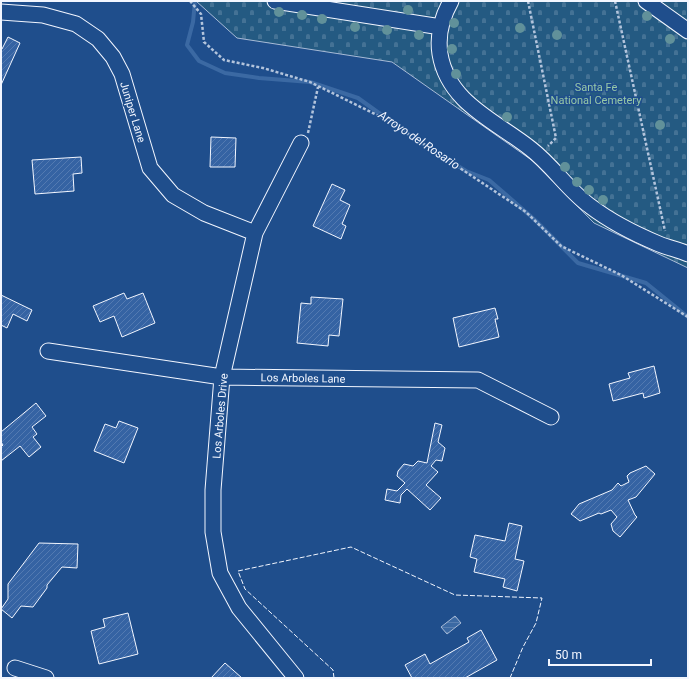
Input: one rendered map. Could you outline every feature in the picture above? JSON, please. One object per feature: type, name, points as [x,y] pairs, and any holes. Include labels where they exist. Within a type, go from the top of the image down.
[{"type":"street","points":[[275,1],[440,27]]},
{"type":"street","points":[[451,1],[440,27],[439,38],[441,59],[445,73],[452,86],[466,101],[539,155],[573,191],[590,206],[633,233],[688,254]]},
{"type":"street","points":[[646,1],[688,31]]},
{"type":"street","name":"Juniper Lane","points":[[1,12],[44,15],[76,24],[98,39],[113,57],[122,74],[150,168],[173,195],[204,213],[255,233]]},
{"type":"street","name":"Los Arboles Drive","points":[[296,678],[238,608],[220,573],[213,532],[213,497],[222,377],[255,233],[301,143]]},
{"type":"street","name":"Los Arboles Lane","points":[[48,350],[222,377],[478,380],[551,417]]},
{"type":"street","points":[[15,668],[46,678]]},
{"type":"path","points":[[190,1],[201,14],[204,42],[224,60],[263,68],[310,82],[389,121],[526,212],[561,246],[621,275],[688,317]]},
{"type":"path","points":[[528,1],[556,138],[539,155]]},
{"type":"path","points":[[615,1],[668,247]]},
{"type":"path","points":[[301,143],[310,130],[318,87]]},
{"type":"green space","name":"Santa Fe National Cemetery","points":[[196,1],[688,1],[688,268],[594,223],[533,161],[392,62],[237,38]]},
{"type":"shaded area","points":[[455,616],[461,623],[447,634],[441,627]]},
{"type":"building","points":[[8,37],[20,43],[1,85],[1,49]]},
{"type":"building","points":[[211,137],[236,138],[235,167],[210,167]]},
{"type":"building","points":[[81,157],[82,173],[73,174],[74,191],[35,194],[32,160]]},
{"type":"building","points":[[332,184],[345,190],[340,200],[350,205],[342,224],[346,226],[341,239],[313,226]]},
{"type":"building","points":[[124,293],[127,299],[143,293],[155,323],[122,337],[114,316],[100,322],[93,306]]},
{"type":"building","points":[[1,295],[32,310],[27,321],[13,314],[7,328],[1,325]]},
{"type":"building","points":[[311,297],[343,299],[339,336],[329,335],[328,346],[297,343],[301,303],[311,304]]},
{"type":"building","points":[[495,308],[498,319],[495,319],[499,337],[459,347],[453,318]]},
{"type":"building","points":[[654,366],[660,393],[644,398],[643,393],[613,401],[609,384],[630,378],[628,373]]},
{"type":"building","points":[[36,403],[46,416],[32,427],[37,434],[33,437],[41,447],[29,457],[20,446],[1,461],[1,447],[3,445],[1,442],[1,432]]},
{"type":"building","points":[[119,421],[138,428],[124,463],[94,451],[105,424],[116,428]]},
{"type":"building","points":[[435,423],[442,425],[438,442],[445,448],[442,461],[436,460],[431,466],[438,472],[426,485],[441,498],[430,510],[407,489],[401,495],[400,503],[385,500],[387,489],[397,491],[405,483],[397,476],[398,471],[404,464],[413,466],[418,461],[427,463]]},
{"type":"building","points":[[646,466],[655,474],[636,497],[628,500],[637,517],[620,537],[613,531],[611,524],[617,517],[611,510],[580,521],[571,514],[579,504],[612,490],[618,483],[621,486],[629,482],[627,476],[630,473]]},
{"type":"building","points":[[509,523],[522,526],[515,559],[524,561],[517,591],[503,587],[505,579],[474,572],[477,559],[470,557],[475,535],[505,541]]},
{"type":"building","points":[[39,543],[78,544],[77,568],[62,567],[47,585],[47,588],[33,607],[21,606],[12,618],[1,609],[8,599],[8,584]]},
{"type":"building","points":[[128,613],[138,654],[99,664],[91,631],[105,627],[103,619]]},
{"type":"building","points":[[481,630],[497,660],[465,678],[412,678],[405,665],[425,654],[430,664],[469,642],[467,638]]},
{"type":"building","points":[[225,663],[242,678],[211,678]]},
{"type":"waterway","name":"Arroyo del Rosario","points":[[195,1],[193,22],[187,45],[199,61],[225,73],[259,78],[310,82],[358,98],[418,141],[466,171],[489,180],[535,220],[578,263],[646,283],[688,317]]},
{"type":"fence","points":[[334,678],[333,670],[245,589],[238,571],[351,547],[455,595],[542,598],[536,623],[523,647],[510,678]]}]
